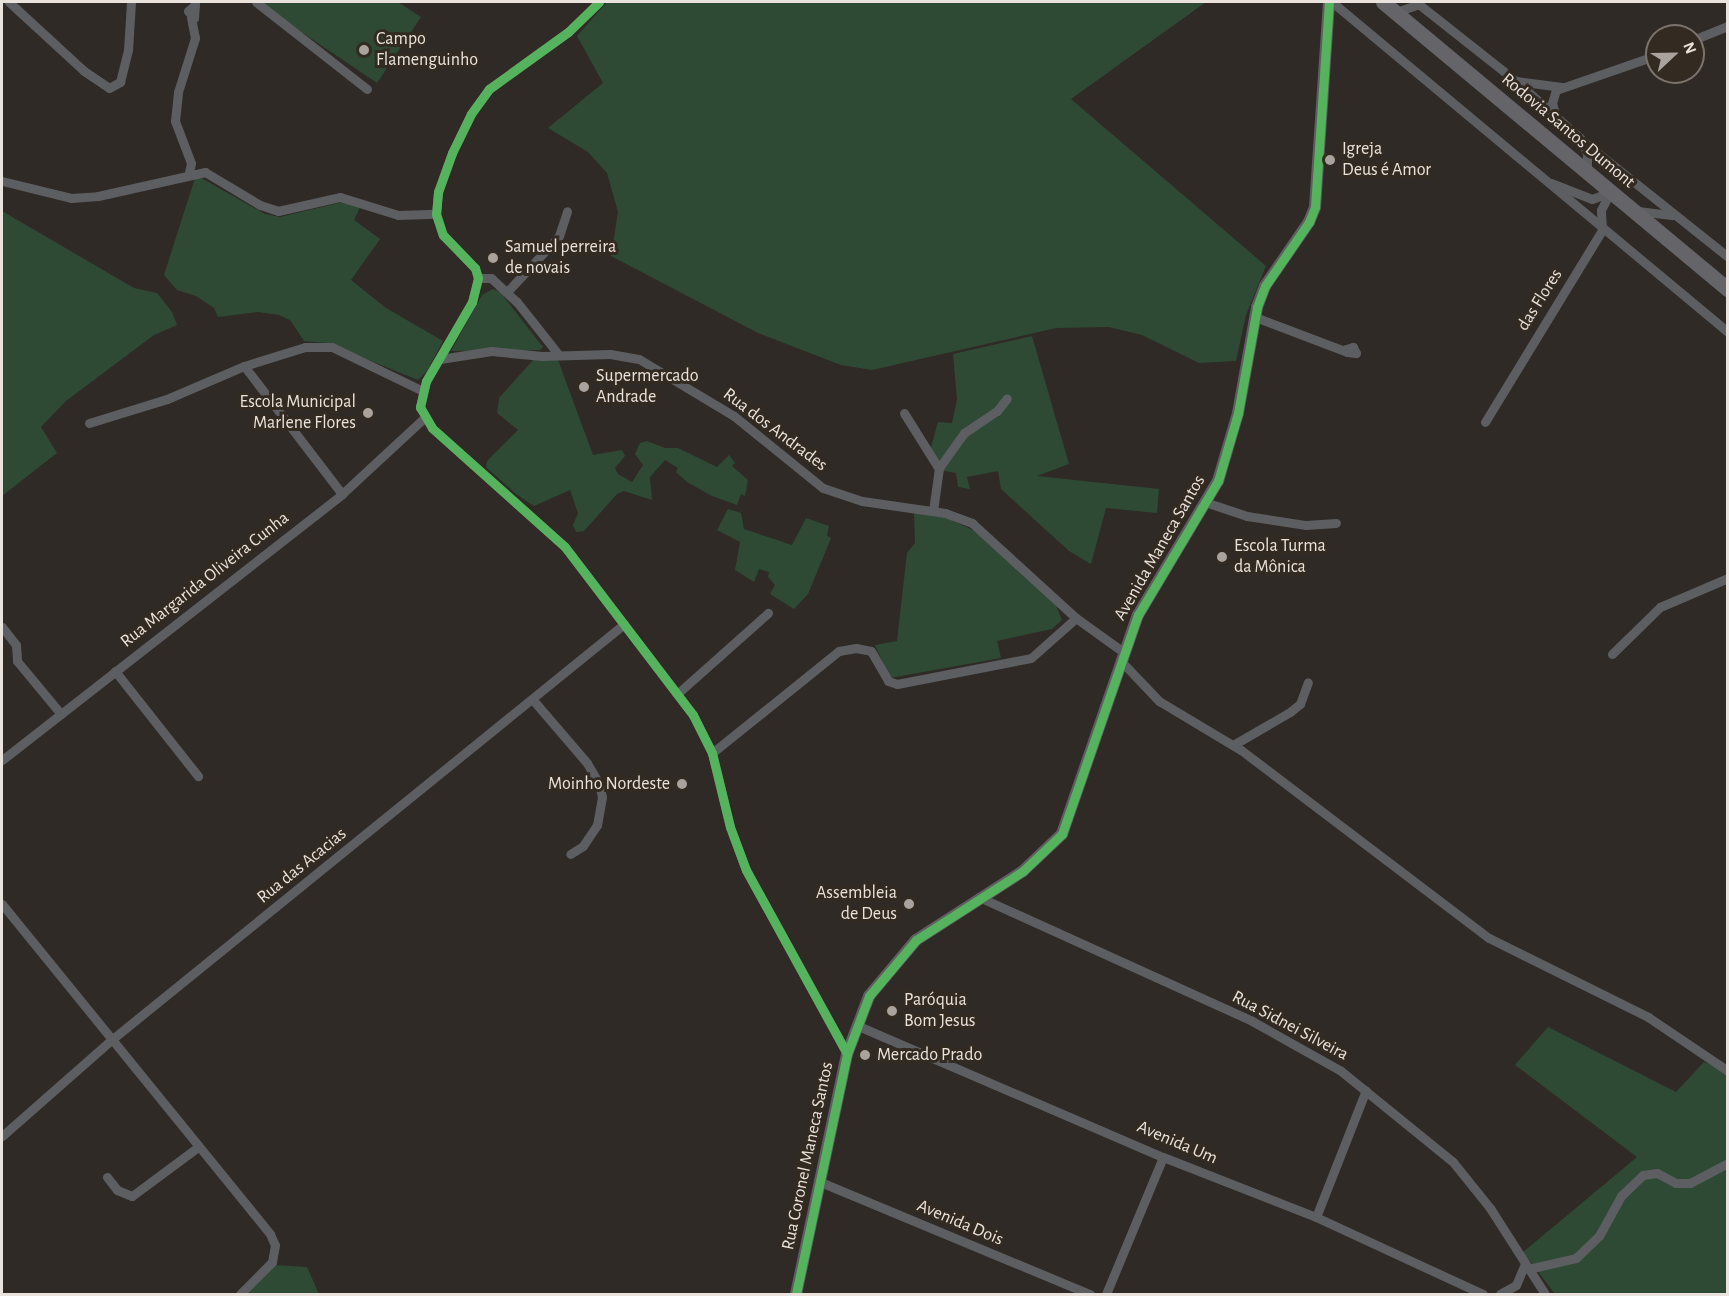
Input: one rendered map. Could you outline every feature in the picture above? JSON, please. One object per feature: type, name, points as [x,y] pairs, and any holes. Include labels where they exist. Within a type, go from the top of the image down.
[{"type":"highway","name":"Rodovia Santos Dumont","points":[[1383,2],[1728,289]]},
{"type":"street","points":[[9,2],[84,71],[109,88],[120,82],[128,50],[131,2]]},
{"type":"street","points":[[256,2],[367,89]]},
{"type":"street","points":[[600,2],[568,32],[489,88],[471,114],[447,165],[436,214],[443,235],[475,268],[478,278],[472,302],[423,391],[423,419],[546,528],[579,563],[701,728],[712,753],[730,827],[746,870],[847,1054]]},
{"type":"street","points":[[1330,2],[1602,230],[1728,332]]},
{"type":"street","name":"Avenida Maneca Santos","points":[[856,1025],[869,996],[898,957],[934,926],[1023,871],[1062,834],[1121,655],[1159,578],[1208,503],[1231,443],[1255,317],[1264,286],[1309,222],[1315,207],[1330,2]]},
{"type":"street","points":[[189,172],[191,163],[175,121],[178,92],[195,38],[191,17],[197,13],[195,3]]},
{"type":"street","points":[[1396,12],[1417,3],[1516,81],[1580,138],[1728,257]]},
{"type":"street","points":[[1705,35],[1728,26]]},
{"type":"street","points":[[1555,114],[1552,95],[1563,87],[1609,75],[1645,60]]},
{"type":"street","points":[[1516,81],[1563,87]]},
{"type":"street","points":[[1580,138],[1587,154],[1587,174]]},
{"type":"street","points":[[2,181],[71,198],[98,196],[189,172],[205,171],[260,205],[278,211],[340,197],[398,215],[436,214]]},
{"type":"street","points":[[1545,180],[1592,199],[1610,192]]},
{"type":"street","name":"das Flores","points":[[1485,422],[1602,230],[1600,210],[1610,192]]},
{"type":"street","points":[[1633,210],[1675,216]]},
{"type":"street","points":[[507,292],[559,236],[567,211]]},
{"type":"street","points":[[478,278],[491,278],[507,292],[558,354]]},
{"type":"street","points":[[1255,317],[1342,350]]},
{"type":"street","points":[[89,423],[167,399],[244,366],[305,347],[332,347],[423,391]]},
{"type":"street","name":"Rua dos Andrades","points":[[440,358],[491,351],[610,354],[639,358],[734,416],[824,488],[862,501],[960,517],[983,531],[1076,618],[1121,655],[1160,701],[1233,745],[1489,938],[1647,1017],[1728,1071]]},
{"type":"street","points":[[244,366],[342,494]]},
{"type":"street","points":[[933,511],[939,469],[964,433],[997,411],[1007,398]]},
{"type":"street","points":[[904,413],[939,469]]},
{"type":"street","name":"Rua Margarida Oliveira Cunha","points":[[2,760],[342,494],[423,419]]},
{"type":"street","points":[[1208,503],[1247,516],[1306,525],[1336,523]]},
{"type":"street","points":[[1612,654],[1660,607],[1728,578]]},
{"type":"street","points":[[677,694],[768,613]]},
{"type":"street","points":[[712,753],[839,651],[856,648],[871,651],[888,681],[897,684],[1031,658],[1076,618]]},
{"type":"street","name":"Rua das Acacias","points":[[2,1136],[110,1041],[624,624]]},
{"type":"street","points":[[2,627],[16,645],[17,661],[61,714]]},
{"type":"street","points":[[115,671],[198,776]]},
{"type":"street","points":[[1233,745],[1300,704],[1308,682]]},
{"type":"street","points":[[533,700],[586,763],[599,784],[602,797],[597,825],[583,846],[570,854]]},
{"type":"street","name":"Rua Sidnei Silveira","points":[[979,897],[1252,1021],[1318,1056],[1366,1090],[1454,1162],[1490,1208],[1545,1294]]},
{"type":"street","points":[[2,904],[275,1245],[272,1262],[240,1294]]},
{"type":"street","name":"Rua Coronel Maneca Santos","points":[[796,1294],[818,1181],[847,1054],[856,1025]]},
{"type":"street","name":"Avenida Um","points":[[856,1025],[1163,1157],[1316,1217],[1456,1290],[1483,1294]]},
{"type":"street","points":[[1316,1217],[1366,1090]]},
{"type":"street","points":[[107,1177],[117,1190],[132,1196],[198,1147]]},
{"type":"street","points":[[1106,1294],[1163,1157]]},
{"type":"street","points":[[1500,1294],[1516,1285],[1527,1267],[1576,1258],[1599,1236],[1621,1196],[1642,1175],[1657,1173],[1676,1183],[1690,1183],[1728,1163]]},
{"type":"street","name":"Avenida Dois","points":[[818,1181],[1090,1294]]},
{"type":"green space","name":"Campo Flamenguinho","points":[[257,2],[398,2],[421,17],[377,83]]},
{"type":"green space","points":[[607,2],[1206,2],[1071,99],[1266,266],[1246,315],[1236,361],[1199,363],[1142,335],[1109,327],[1056,328],[872,370],[841,365],[758,333],[611,256],[618,212],[607,173],[588,152],[548,128],[603,83],[577,36]]},
{"type":"green space","points":[[196,175],[265,214],[280,217],[343,202],[361,205],[354,220],[380,239],[351,280],[386,308],[443,341],[427,371],[418,380],[327,343],[304,341],[290,320],[279,315],[258,312],[218,317],[214,308],[196,296],[177,290],[164,275]]},
{"type":"green space","points":[[2,211],[134,288],[157,293],[172,312],[177,325],[154,335],[66,401],[41,427],[57,453],[2,496]]},
{"type":"green space","points":[[493,289],[500,292],[543,347],[540,350],[451,351],[482,295]]},
{"type":"green space","points":[[1032,336],[1069,464],[1037,476],[1159,489],[1157,513],[1106,508],[1091,564],[1069,551],[1001,489],[998,471],[967,477],[970,489],[958,487],[956,473],[939,470],[930,451],[938,422],[952,423],[957,400],[953,354]]},
{"type":"green space","points":[[534,359],[558,360],[593,455],[622,450],[625,456],[615,468],[618,474],[632,482],[643,465],[635,454],[640,443],[647,441],[665,448],[678,448],[717,467],[729,455],[735,463],[732,466],[748,480],[745,496],[741,494],[737,505],[712,496],[687,482],[676,472],[678,468],[665,460],[650,477],[652,500],[624,491],[617,494],[584,531],[576,532],[573,525],[578,513],[570,490],[534,506],[516,494],[486,467],[487,461],[518,430],[497,413],[499,398]]},
{"type":"green space","points":[[728,509],[741,513],[744,529],[792,545],[806,518],[829,526],[827,536],[831,538],[808,594],[794,609],[770,594],[775,585],[768,577],[769,572],[759,569],[754,582],[735,570],[740,542],[717,530]]},
{"type":"green space","points":[[914,513],[946,518],[975,531],[1055,603],[1062,620],[1052,629],[997,641],[1001,658],[890,678],[875,645],[897,641],[907,553],[915,543]]},
{"type":"green space","points":[[1548,1027],[1676,1092],[1704,1062],[1727,1070],[1727,1294],[1555,1294],[1523,1252],[1637,1157],[1515,1065]]},
{"type":"green space","points":[[273,1265],[307,1267],[319,1294],[243,1294]]},
{"type":"cycle path","points":[[599,2],[568,32],[489,89],[471,114],[452,153],[438,192],[436,214],[443,235],[475,268],[478,278],[472,302],[426,381],[420,407],[432,428],[565,547],[693,715],[712,753],[730,827],[746,870],[847,1054]]},
{"type":"cycle path","points":[[796,1294],[847,1054],[869,996],[916,940],[1023,871],[1062,834],[1138,615],[1218,481],[1238,413],[1257,307],[1265,286],[1309,222],[1315,207],[1329,2]]},
{"type":"place","name":"Campo Flamenguinho","points":[[364,50]]},
{"type":"place","name":"Igreja Deus é Amor","points":[[1330,160]]},
{"type":"place","name":"Samuel perreira de novais","points":[[493,258]]},
{"type":"place","name":"Supermercado Andrade","points":[[584,387]]},
{"type":"place","name":"Escola Municipal Marlene Flores","points":[[368,413]]},
{"type":"place","name":"Escola Turma da Mônica","points":[[1222,557]]},
{"type":"place","name":"Moinho Nordeste","points":[[682,784]]},
{"type":"place","name":"Assembleia de Deus","points":[[909,904]]},
{"type":"place","name":"Paróquia Bom Jesus","points":[[892,1011]]},
{"type":"place","name":"Mercado Prado","points":[[865,1055]]}]
